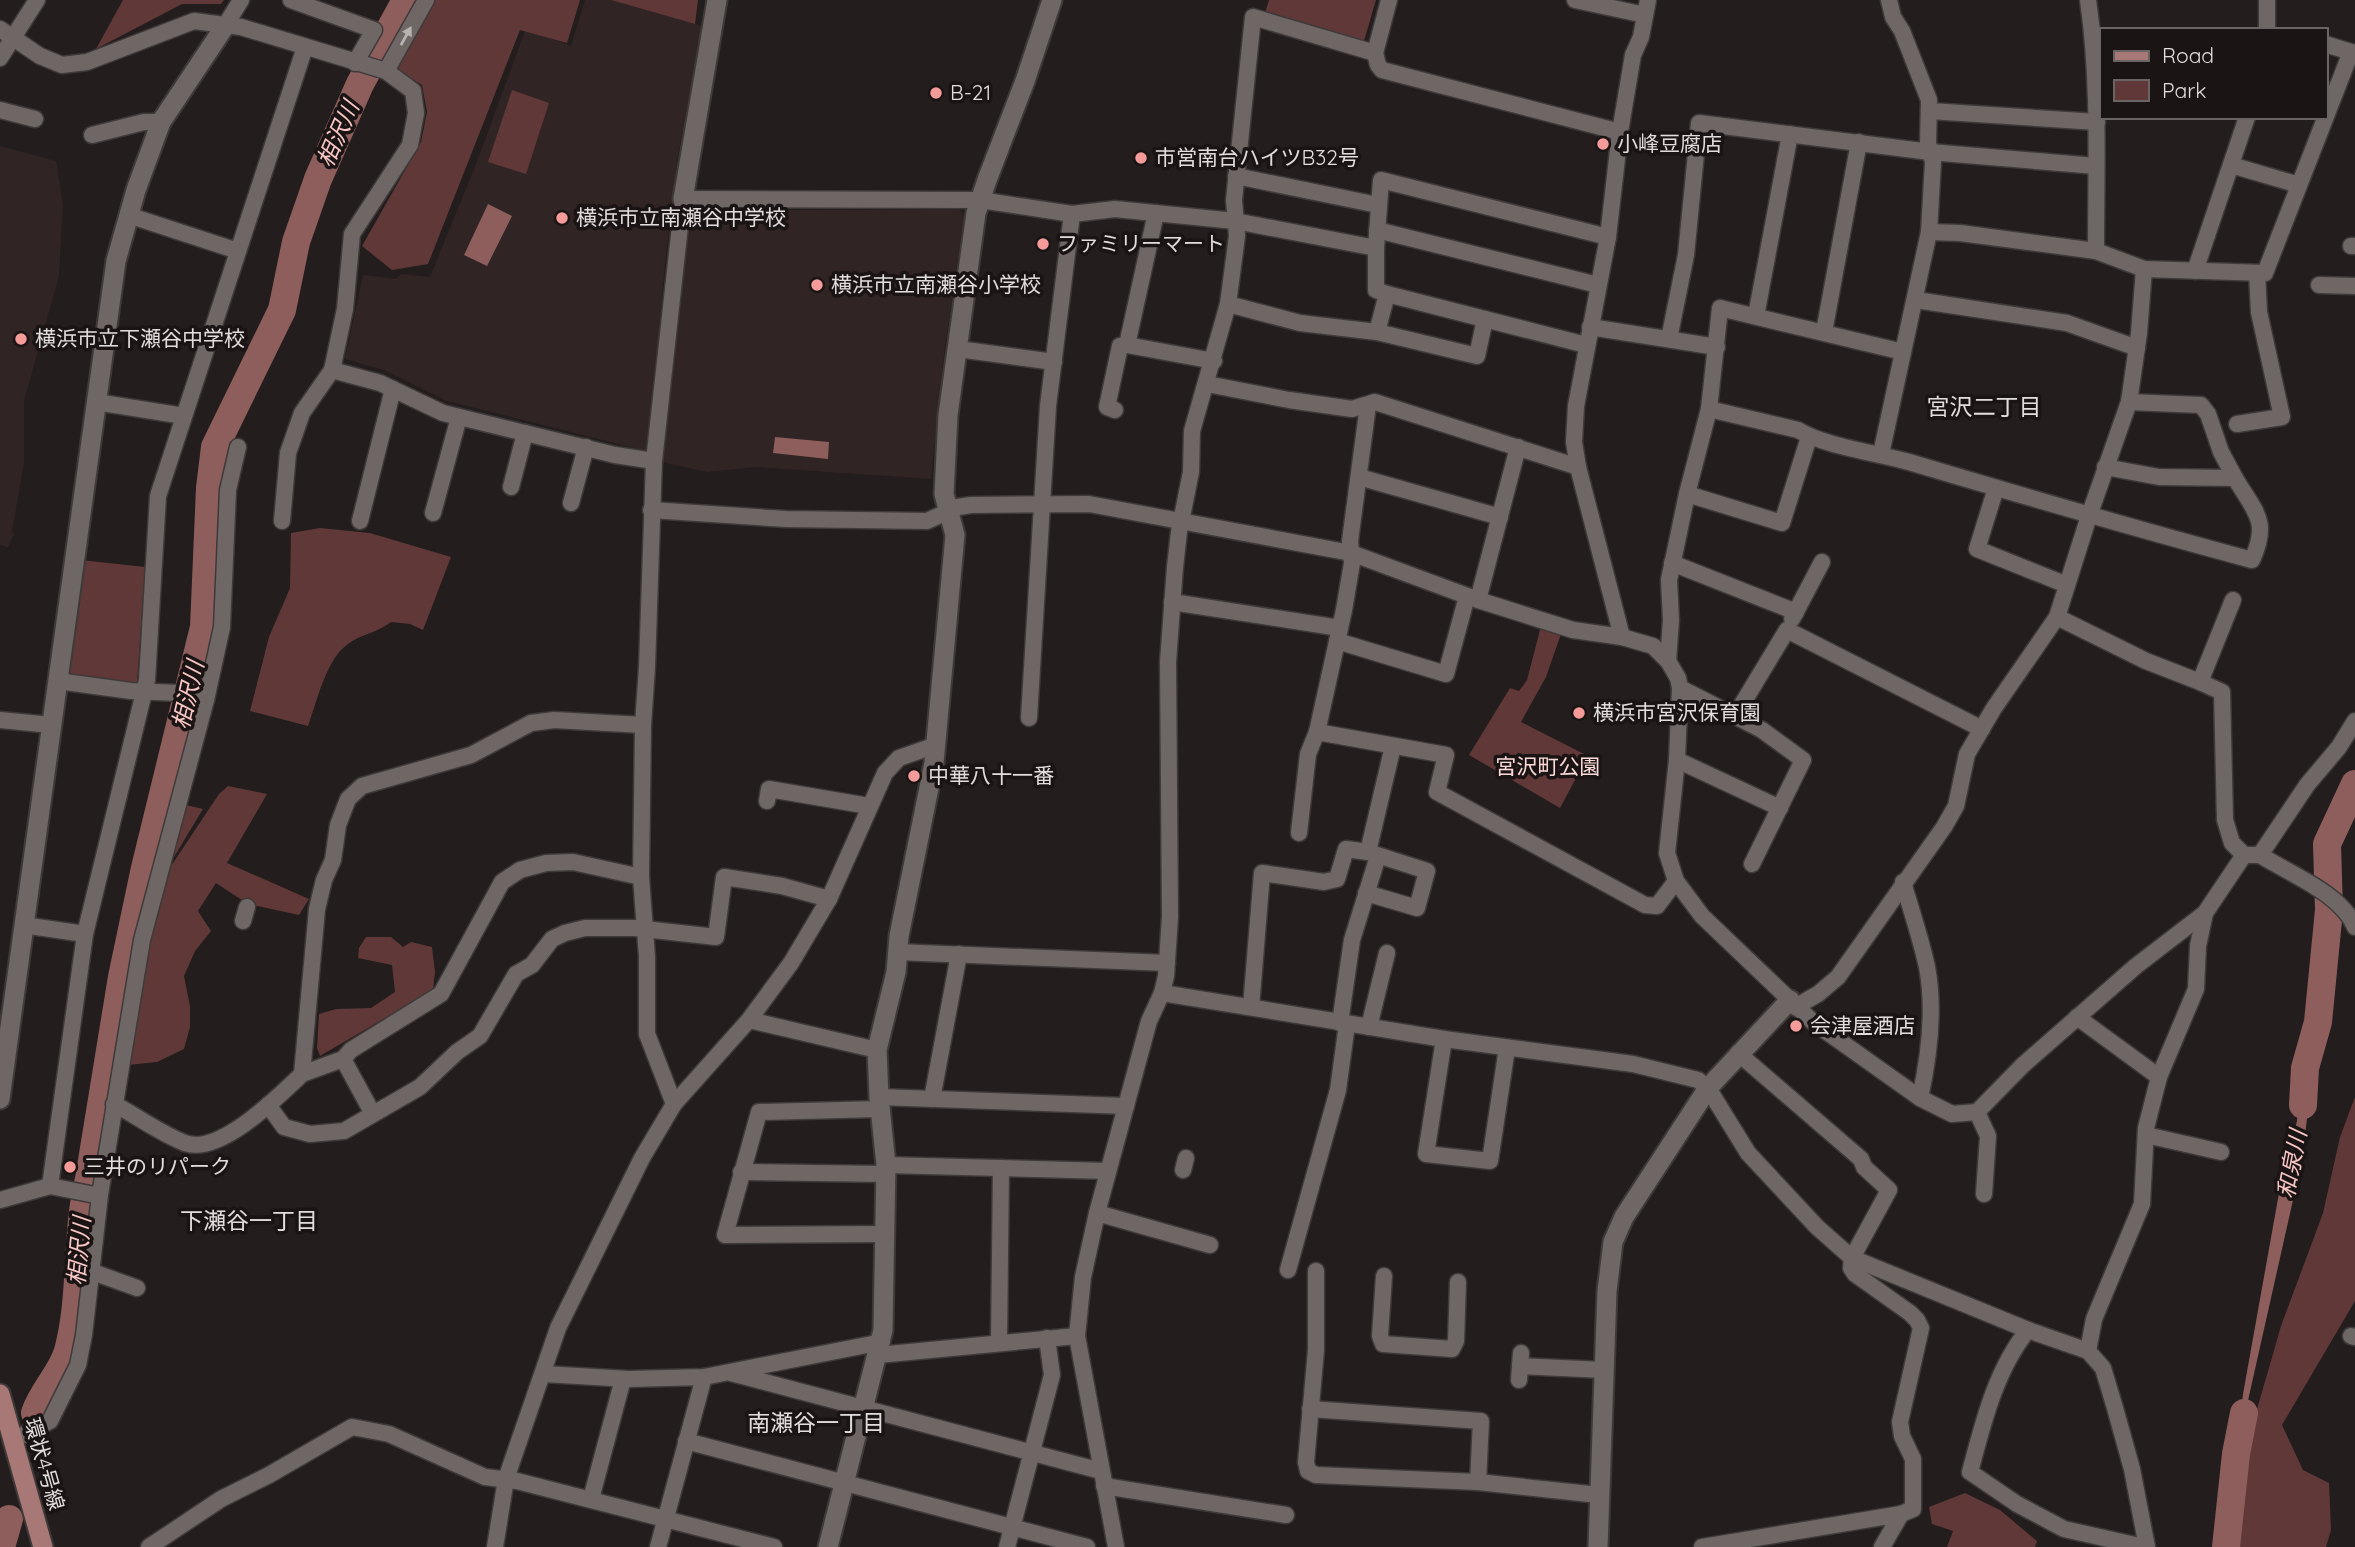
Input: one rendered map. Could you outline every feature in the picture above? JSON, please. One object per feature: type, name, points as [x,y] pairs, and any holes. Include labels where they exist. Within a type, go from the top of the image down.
[{"type":"main road","name":"環状4号線","points":[[0,1394],[43,1547]]},
{"type":"street","points":[[0,58],[7,33],[37,0]]},
{"type":"street","points":[[0,1098],[116,261],[128,215],[161,122],[242,0]]},
{"type":"street","points":[[291,0],[374,30],[358,64]]},
{"type":"street","points":[[382,70],[426,0]]},
{"type":"street","points":[[674,1104],[647,1034],[648,957],[641,877],[643,724],[651,510],[683,199],[718,0]]},
{"type":"street","points":[[828,1547],[880,1348],[886,1170],[877,1050],[896,972],[897,952],[923,828],[936,745],[955,535],[944,494],[947,428],[958,349],[980,200],[1025,82],[1052,0]]},
{"type":"street","points":[[1389,0],[1375,53],[1382,70],[1620,132]]},
{"type":"street","points":[[1575,0],[1647,7],[1641,37],[1633,55],[1620,132],[1608,237],[1586,345],[1576,406],[1574,442],[1578,467],[1622,636]]},
{"type":"street","points":[[1881,454],[1929,232],[1933,162],[1928,143],[1929,100],[1906,40],[1893,17],[1889,0]]},
{"type":"street","points":[[2088,0],[2097,37],[2096,251]]},
{"type":"street","points":[[2267,0],[2267,28]]},
{"type":"street","points":[[1116,1547],[1077,1336],[1083,1277],[1097,1213],[1149,1021],[1162,993],[1167,963],[1170,918],[1168,662],[1172,602],[1181,521],[1191,472],[1192,431],[1228,304],[1237,236],[1233,210],[1253,17],[1375,53]]},
{"type":"street","points":[[7,33],[40,56],[62,65],[88,62],[194,21],[241,27],[382,70],[413,91],[416,113],[410,145],[352,234],[345,310],[332,370],[302,413],[288,453],[282,521]]},
{"type":"street","points":[[2327,45],[2353,53],[2327,117]]},
{"type":"street","points":[[50,1186],[85,934],[146,680],[158,496],[305,47]]},
{"type":"street","points":[[0,110],[36,119]]},
{"type":"street","points":[[1930,111],[2096,122]]},
{"type":"street","points":[[2195,271],[2246,119]]},
{"type":"street","points":[[1929,232],[1960,233],[2096,251],[2144,269],[2265,273],[2326,119]]},
{"type":"street","points":[[92,135],[145,122],[161,122]]},
{"type":"street","points":[[1669,339],[1686,255],[1699,123],[1930,152],[2096,166]]},
{"type":"street","points":[[1756,316],[1790,134]]},
{"type":"street","points":[[1824,332],[1860,142]]},
{"type":"street","points":[[2231,165],[2299,185]]},
{"type":"street","points":[[1236,176],[1378,205]]},
{"type":"street","points":[[1586,345],[1376,290],[1381,180],[1608,237]]},
{"type":"street","points":[[683,199],[980,200],[1072,214],[1115,209],[1235,221],[1376,247]]},
{"type":"street","points":[[1128,345],[1156,213]]},
{"type":"street","points":[[1029,718],[1048,406],[1072,214]]},
{"type":"street","points":[[128,215],[238,251]]},
{"type":"street","points":[[1377,230],[1598,285]]},
{"type":"street","points":[[1598,1547],[1607,1291],[1613,1242],[1624,1217],[1708,1087],[1738,1053],[1792,1004],[1818,995],[1838,977],[1956,806],[1967,754],[2000,699],[2057,617],[2105,467],[2129,402],[2144,269]]},
{"type":"street","points":[[2237,424],[2282,417],[2259,313],[2257,273]]},
{"type":"street","points":[[2319,285],[2355,286]]},
{"type":"street","points":[[1377,332],[1387,294]]},
{"type":"street","points":[[1916,300],[2067,323],[2137,348]]},
{"type":"street","points":[[1228,304],[1300,323],[1377,332],[1476,356],[1485,318]]},
{"type":"street","points":[[1668,661],[1671,620],[1669,580],[1709,409],[1720,309],[1903,352]]},
{"type":"street","points":[[1590,327],[1717,347]]},
{"type":"street","points":[[1115,410],[1107,407],[1120,346],[1128,345],[1214,361]]},
{"type":"street","points":[[958,349],[1054,362]]},
{"type":"street","points":[[332,370],[380,383],[443,413],[654,461]]},
{"type":"street","points":[[1207,384],[1352,409],[1375,401],[1578,467]]},
{"type":"street","points":[[360,522],[393,390]]},
{"type":"street","points":[[96,402],[184,416]]},
{"type":"street","points":[[1709,409],[1797,430],[1809,437],[1881,454],[2089,516],[2252,559],[2260,542],[2262,524],[2221,452],[2208,414],[2201,405],[2129,402]]},
{"type":"street","points":[[1299,833],[1308,754],[1317,732],[1352,563],[1350,553],[1368,405]]},
{"type":"street","points":[[433,513],[459,416]]},
{"type":"street","points":[[511,486],[525,433]]},
{"type":"street","points":[[1687,494],[1782,523],[1809,437]]},
{"type":"street","points":[[16,1448],[50,1421],[78,1365],[114,1104],[142,940],[222,627],[228,490],[238,447]]},
{"type":"street","points":[[571,503],[586,447]]},
{"type":"street","points":[[1172,602],[1339,634],[1446,674],[1500,517],[1518,447]]},
{"type":"street","points":[[2105,467],[2159,477],[2235,478]]},
{"type":"street","points":[[1359,477],[1500,517]]},
{"type":"street","points":[[1996,488],[1977,549],[2067,585]]},
{"type":"street","points":[[651,510],[786,519],[927,522],[971,505],[1089,504],[1350,553],[1473,598],[1573,629],[1622,636],[1653,646],[1668,661],[1678,678],[1680,688],[1677,760],[1667,852],[1676,881],[1702,916],[1792,1004],[1857,1055],[1920,1098],[1952,1114],[1977,1112],[2023,1065],[2077,1017],[2136,966],[2205,913],[2340,747],[2355,721]]},
{"type":"street","points":[[1735,716],[1787,630],[1822,562]]},
{"type":"street","points":[[1672,563],[1796,612]]},
{"type":"street","points":[[2200,682],[2233,600]]},
{"type":"street","points":[[2057,617],[2146,661],[2222,692],[2225,820],[2232,843],[2332,896],[2354,920]]},
{"type":"street","points":[[1787,630],[1982,729]]},
{"type":"street","points":[[58,681],[179,694],[202,699]]},
{"type":"street","points":[[1680,688],[1762,730],[1803,760],[1752,864]]},
{"type":"street","points":[[0,720],[51,725]]},
{"type":"street","points":[[302,1074],[317,909],[324,880],[333,860],[338,825],[348,799],[362,786],[471,755],[531,723],[554,720],[643,724]]},
{"type":"street","points":[[1317,732],[1446,755],[1437,792],[1645,905],[1657,906],[1676,881]]},
{"type":"street","points":[[495,1547],[506,1479],[561,1320],[642,1158],[674,1104],[749,1020],[791,963],[829,899],[885,773],[899,758],[936,745]]},
{"type":"street","points":[[1288,1270],[1338,1090],[1352,940],[1366,893],[1393,746]]},
{"type":"street","points":[[1677,760],[1780,808]]},
{"type":"street","points":[[767,801],[769,789],[869,806]]},
{"type":"street","points":[[1251,1007],[1262,873],[1324,882],[1337,878],[1346,849],[1373,854],[1427,871],[1418,908],[1366,893]]},
{"type":"street","points":[[114,1104],[187,1144],[208,1144],[234,1130],[268,1105],[302,1074],[342,1059],[351,1050],[441,995],[502,882],[520,870],[546,863],[573,862],[641,877]]},
{"type":"street","points":[[268,1105],[284,1127],[310,1134],[344,1131],[421,1087],[457,1052],[480,1036],[516,974],[531,965],[552,939],[565,933],[585,928],[645,929],[716,937],[724,877],[782,886],[829,899]]},
{"type":"street","points":[[1903,882],[1927,968],[1930,997],[1925,1073],[1920,1098]]},
{"type":"street","points":[[2088,1351],[2094,1319],[2142,1204],[2146,1135],[2159,1077],[2196,989],[2198,946],[2205,913]]},
{"type":"street","points":[[23,925],[85,934]]},
{"type":"street","points":[[897,952],[1167,963]]},
{"type":"street","points":[[1369,1027],[1387,953]]},
{"type":"street","points":[[932,1099],[959,954]]},
{"type":"street","points":[[1162,993],[1444,1039],[1633,1064],[1698,1080],[1708,1087],[1748,1153],[1817,1227],[1852,1258],[2028,1330],[2088,1351],[2103,1368],[2115,1408],[2132,1469],[2146,1547],[2064,1529],[2018,1504],[1970,1472],[1980,1433],[1999,1382],[2014,1348],[2028,1330]]},
{"type":"street","points":[[2077,1017],[2159,1077]]},
{"type":"street","points":[[749,1020],[877,1050]]},
{"type":"street","points":[[1444,1039],[1426,1154],[1490,1161],[1507,1048]]},
{"type":"street","points":[[1702,1547],[1901,1514],[1913,1509],[1913,1459],[1902,1436],[1900,1422],[1921,1328],[1910,1313],[1854,1274],[1851,1268],[1852,1258],[1889,1190],[1860,1160],[1738,1053]]},
{"type":"street","points":[[342,1059],[373,1114]]},
{"type":"street","points":[[884,1234],[725,1235],[759,1112],[932,1099],[1126,1106]]},
{"type":"street","points":[[1977,1112],[1987,1136],[1984,1194]]},
{"type":"street","points":[[2146,1135],[2221,1153]]},
{"type":"street","points":[[741,1172],[1001,1168],[1108,1171]]},
{"type":"street","points":[[999,1342],[1001,1168]]},
{"type":"street","points":[[0,1200],[50,1186],[95,1195]]},
{"type":"street","points":[[1097,1213],[1210,1245]]},
{"type":"street","points":[[90,1271],[138,1288]]},
{"type":"street","points":[[1316,1271],[1316,1350],[1306,1462],[1308,1471],[1316,1475],[1478,1482],[1600,1495]]},
{"type":"street","points":[[1384,1276],[1380,1336],[1383,1344],[1416,1348],[1451,1349],[1456,1340],[1458,1282]]},
{"type":"street","points":[[544,1374],[623,1379],[704,1377],[880,1348],[1077,1336]]},
{"type":"street","points":[[1007,1547],[1052,1375],[1047,1338]]},
{"type":"street","points":[[1520,1366],[1604,1370]]},
{"type":"street","points":[[731,1373],[1032,1452],[1103,1478],[1286,1515]]},
{"type":"street","points":[[658,1547],[704,1377]]},
{"type":"street","points":[[591,1499],[623,1379]]},
{"type":"street","points":[[1310,1409],[1481,1421],[1478,1482]]},
{"type":"street","points":[[149,1547],[221,1499],[352,1427],[389,1434],[485,1476],[591,1499],[774,1547]]},
{"type":"street","points":[[686,1441],[1087,1547]]},
{"type":"street","points":[[1882,1547],[1901,1514]]},
{"type":"shaded area","name":"横浜市立南瀬谷中学校","points":[[585,0],[612,0],[702,26],[677,162],[664,274],[649,450],[646,451],[447,401],[384,370],[345,359],[363,275],[396,279],[401,274],[430,277],[478,159],[526,28],[571,46]]},
{"type":"shaded area","name":"横浜市立下瀬谷中学校","points":[[0,146],[56,161],[63,205],[59,276],[24,401],[24,462],[12,532],[14,534],[8,548],[0,544]]},
{"type":"shaded area","name":"横浜市立南瀬谷小学校","points":[[690,210],[960,210],[964,215],[944,354],[931,479],[756,467],[707,472],[666,463],[660,458]]},
{"type":"green space","points":[[123,0],[224,0],[221,4],[182,4],[96,49]]},
{"type":"green space","points":[[434,0],[580,0],[567,43],[520,30],[428,264],[392,270],[362,246],[421,142],[427,112],[422,85],[396,69]]},
{"type":"green space","points":[[611,0],[698,0],[695,24]]},
{"type":"green space","points":[[1269,0],[1376,0],[1364,41],[1265,13]]},
{"type":"green space","points":[[512,90],[549,103],[526,174],[488,162]]},
{"type":"green space","points":[[320,528],[370,533],[451,557],[423,630],[410,624],[391,622],[348,644],[328,670],[308,726],[250,711],[269,637],[290,588],[291,533]]},
{"type":"green space","points":[[81,560],[145,567],[137,684],[65,676]]},
{"type":"green space","name":"宮沢町公園","points":[[1541,626],[1562,631],[1546,677],[1521,722],[1588,756],[1560,808],[1469,755],[1510,688],[1519,691],[1527,680]]},
{"type":"green space","points":[[228,786],[267,794],[227,863],[309,899],[299,915],[248,904],[216,883],[198,911],[211,931],[195,951],[184,976],[190,1006],[190,1027],[184,1049],[157,1062],[128,1065],[151,928],[167,872],[219,794]]},
{"type":"green space","points":[[186,805],[203,809],[171,862]]},
{"type":"green space","points":[[366,937],[391,937],[403,947],[411,942],[432,947],[435,972],[433,990],[320,1056],[317,1048],[319,1014],[336,1009],[371,1008],[395,992],[392,965],[358,958],[359,948]]},
{"type":"green space","points":[[2355,1097],[2355,1301],[2282,1425],[2303,1470],[2329,1483],[2331,1530],[2326,1547],[2238,1547],[2243,1486],[2253,1423],[2281,1326],[2323,1213],[2340,1137]]},
{"type":"green space","points":[[1965,1493],[2000,1510],[2037,1541],[2035,1547],[1947,1547],[1953,1531],[1932,1524],[1929,1507]]},
{"type":"water","points":[[488,204],[512,216],[487,266],[464,255]]},
{"type":"water","points":[[775,437],[829,442],[828,459],[773,453]]},
{"type":"water","points":[[2305,1068],[2310,1094],[2302,1160],[2236,1454],[2243,1394],[2279,1193],[2297,1121],[2301,1078]]},
{"type":"waterway","name":"相沢川","points":[[35,1413],[65,1359],[73,1330],[82,1221],[122,977],[145,868],[204,627],[210,488],[215,447],[282,310],[296,242],[318,179],[360,84],[406,0]]},
{"type":"waterway","name":"和泉川","points":[[2303,1105],[2305,1068],[2318,1022],[2329,910],[2327,844],[2355,784]]},
{"type":"waterway","name":"和泉川","points":[[2226,1547],[2236,1454],[2244,1413]]},
{"type":"waterway","name":"相沢川","points":[[1,1547],[9,1519]]},
{"type":"place","name":"B-21","points":[[936,93]]},
{"type":"place","name":"小峰豆腐店","points":[[1603,144]]},
{"type":"place","name":"市営南台ハイツB32号","points":[[1141,158]]},
{"type":"place","name":"横浜市立南瀬谷中学校","points":[[562,218]]},
{"type":"place","name":"ファミリーマート","points":[[1043,244]]},
{"type":"place","name":"横浜市立南瀬谷小学校","points":[[817,285]]},
{"type":"place","name":"横浜市立下瀬谷中学校","points":[[21,339]]},
{"type":"place","name":"横浜市宮沢保育園","points":[[1579,713]]},
{"type":"place","name":"中華八十一番","points":[[914,776]]},
{"type":"place","name":"会津屋酒店","points":[[1796,1026]]},
{"type":"place","name":"三井のリパーク","points":[[70,1167]]},
{"type":"district","name":"宮沢二丁目","points":[[1984,407]]},
{"type":"district","name":"下瀬谷一丁目","points":[[249,1221]]},
{"type":"district","name":"南瀬谷一丁目","points":[[816,1423]]}]
